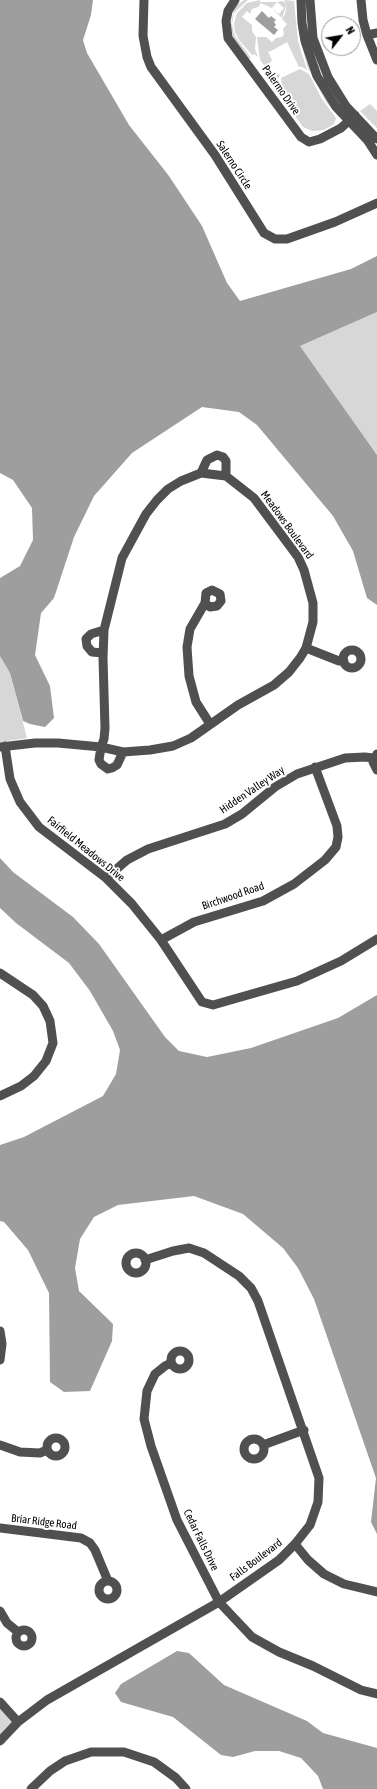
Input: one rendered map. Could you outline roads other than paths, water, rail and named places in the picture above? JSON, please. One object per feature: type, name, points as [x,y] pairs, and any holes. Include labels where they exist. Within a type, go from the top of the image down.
[{"type":"street","name":"Salerno Circle","points":[[144,0],[143,36],[147,57],[151,67],[215,155],[264,233],[275,239],[287,239],[335,222],[377,203]]},
{"type":"street","name":"Palermo Drive","points":[[235,0],[228,11],[226,21],[228,38],[296,132],[305,140],[312,142],[334,132],[352,119]]},
{"type":"street","points":[[301,0],[302,23],[313,67],[328,96],[352,119],[377,139]]},
{"type":"street","points":[[310,0],[311,25],[319,56],[335,90],[352,119],[377,155]]},
{"type":"street","points":[[361,0],[363,20],[377,60]]},
{"type":"street","points":[[367,35],[377,33]]},
{"type":"street","points":[[123,752],[117,765],[108,769],[104,767],[100,760],[105,728],[103,653],[104,630],[122,558],[142,520],[157,500],[168,489],[181,481],[202,473],[226,476],[226,461],[223,457],[217,455],[207,460],[202,473]]},
{"type":"street","name":"Meadows Boulevard","points":[[3,747],[35,743],[58,743],[101,747],[123,752],[173,746],[191,738],[210,724],[274,685],[289,672],[306,648],[313,622],[313,603],[304,570],[298,557],[254,498],[226,476]]},
{"type":"street","points":[[205,603],[190,629],[187,647],[189,676],[196,702],[210,724]]},
{"type":"street","points":[[103,653],[92,652],[87,646],[86,639],[91,634],[104,630]]},
{"type":"street","points":[[306,648],[339,661],[344,661]]},
{"type":"street","name":"Fairfield Meadows Drive","points":[[3,747],[10,779],[20,802],[39,827],[106,878],[132,904],[161,940],[202,1002],[213,1005],[297,981],[341,961],[377,939]]},
{"type":"street","name":"Hidden Valley Way","points":[[106,878],[127,860],[148,849],[225,824],[242,814],[275,787],[297,774],[345,758],[365,756],[375,756],[374,766],[377,770]]},
{"type":"street","name":"Birchwood Road","points":[[161,940],[194,922],[263,901],[294,884],[325,860],[336,847],[338,837],[337,826],[315,767]]},
{"type":"street","points":[[0,973],[33,995],[43,1006],[50,1021],[54,1043],[46,1061],[34,1076],[21,1086],[0,1096]]},
{"type":"street","name":"Falls Boulevard","points":[[0,1741],[18,1722],[47,1700],[219,1602],[279,1560],[295,1544],[310,1525],[318,1502],[319,1478],[304,1430],[258,1301],[251,1288],[239,1276],[204,1253],[189,1248],[173,1251],[146,1260]]},
{"type":"street","points":[[0,1331],[0,1360]]},
{"type":"street","name":"Cedar Falls Drive","points":[[171,1363],[155,1374],[147,1391],[144,1419],[151,1446],[176,1520],[219,1602],[252,1637],[272,1648],[335,1676],[361,1690],[377,1694]]},
{"type":"street","points":[[263,1445],[304,1430]]},
{"type":"street","points":[[0,1445],[20,1452],[40,1453],[47,1450]]},
{"type":"street","name":"Briar Ridge Road","points":[[0,1528],[81,1538],[90,1543],[95,1550],[108,1581]]},
{"type":"street","points":[[295,1544],[308,1560],[324,1574],[344,1584],[377,1592]]},
{"type":"street","points":[[0,1611],[7,1623],[18,1632]]},
{"type":"street","points":[[0,1702],[18,1722]]},
{"type":"street","points":[[31,1789],[50,1771],[65,1761],[91,1752],[124,1752],[154,1762],[176,1778],[186,1789]]}]
